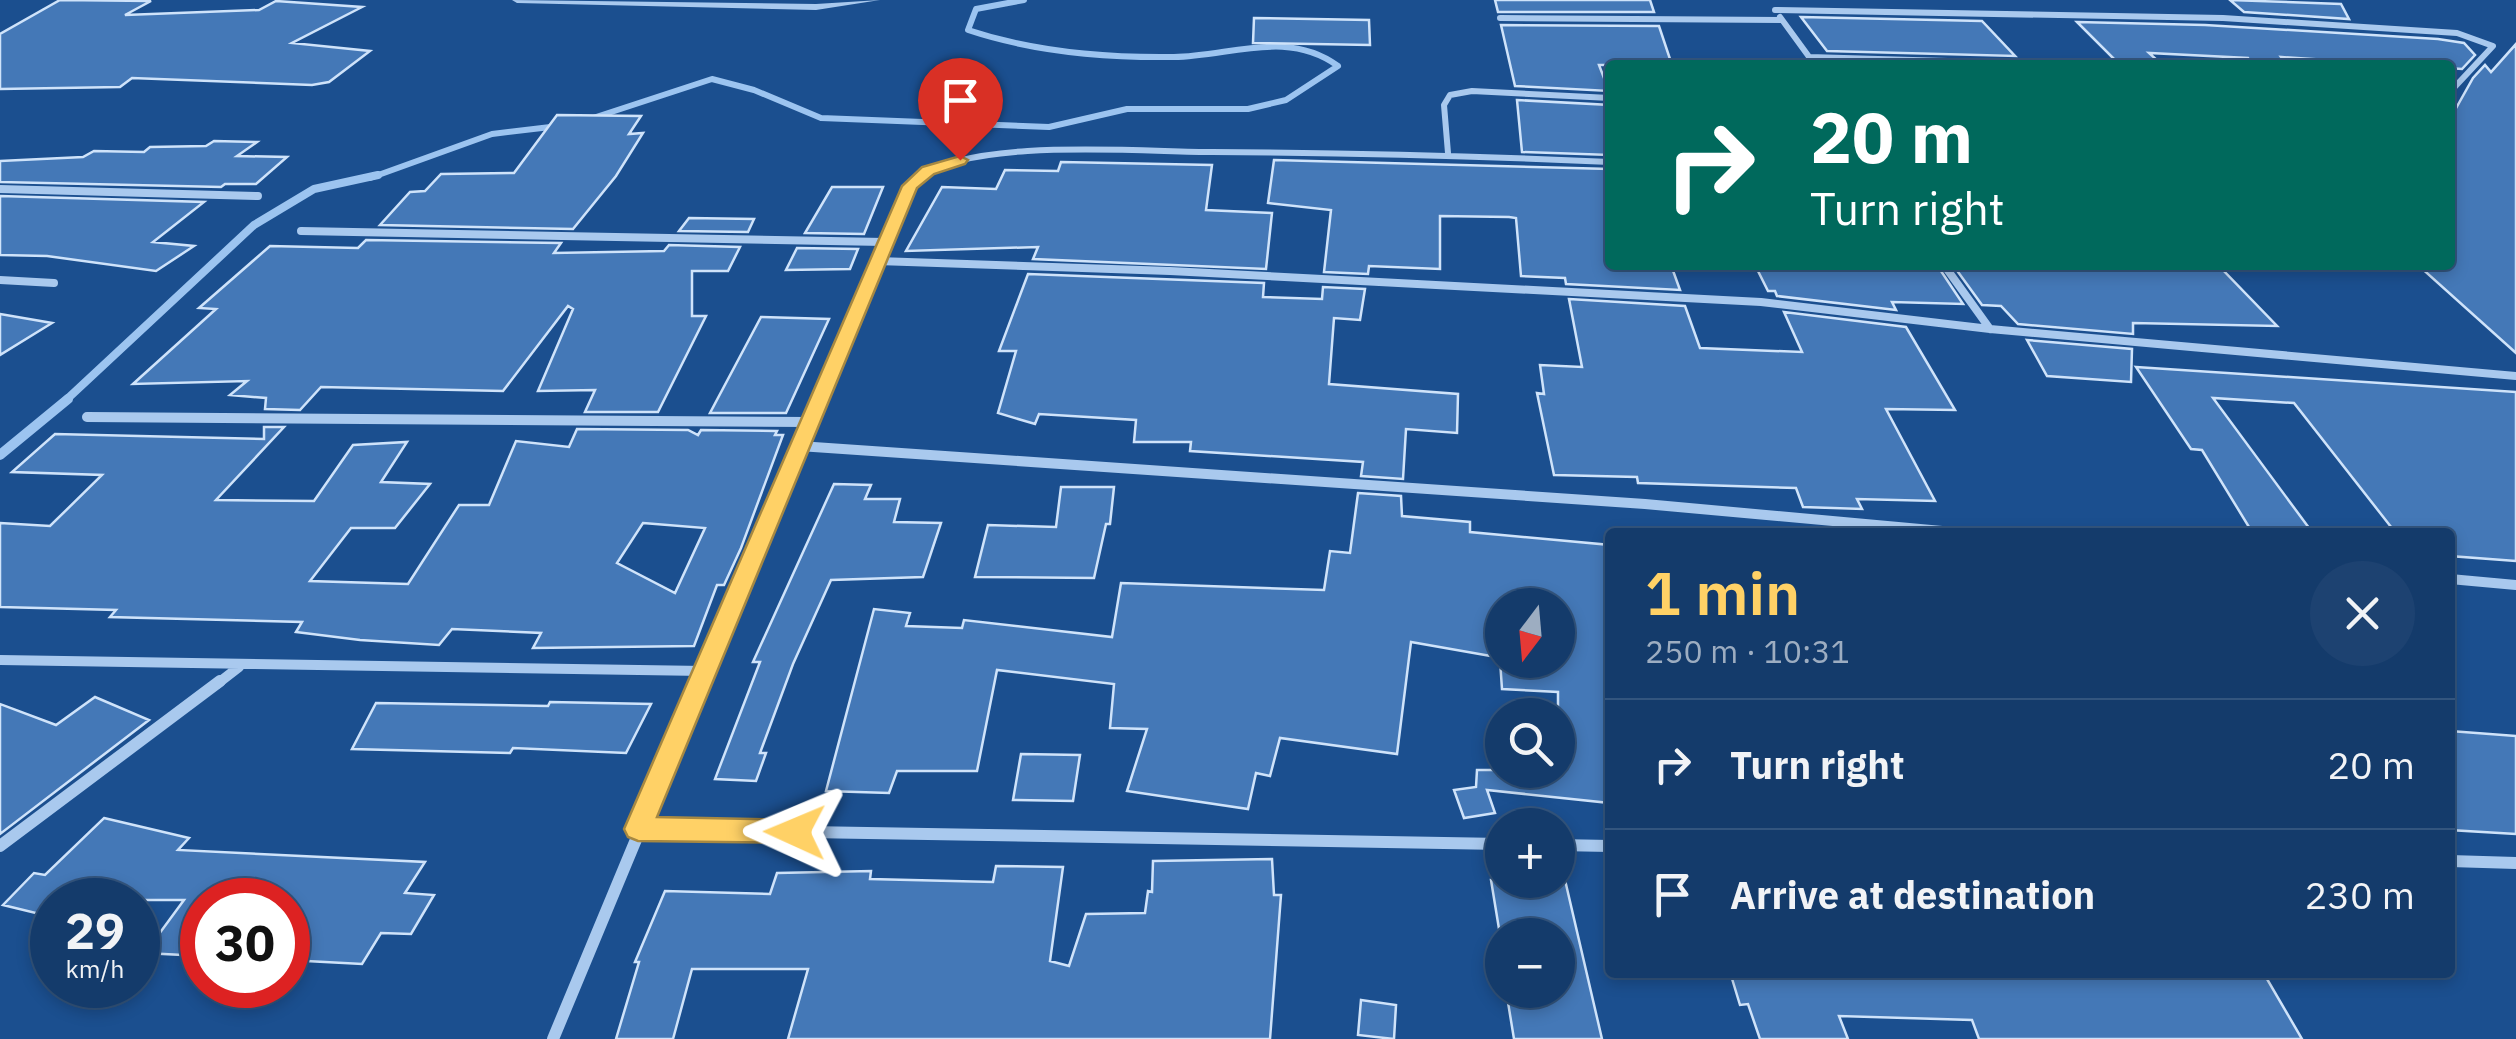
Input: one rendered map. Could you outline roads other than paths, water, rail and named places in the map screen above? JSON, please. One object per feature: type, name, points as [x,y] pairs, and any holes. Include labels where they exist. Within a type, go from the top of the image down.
[{"type":"street","points":[[518,0],[816,8],[875,0]]},
{"type":"street","points":[[1811,60],[1775,10],[2223,18],[2457,33],[2493,46],[2455,87]]},
{"type":"street","points":[[1500,18],[1782,20]]},
{"type":"street","points":[[1809,57],[1912,60]]},
{"type":"street","points":[[1448,153],[1444,105],[1450,95],[1472,91],[1605,98]]},
{"type":"street","points":[[553,1039],[884,242],[910,186],[928,170],[960,160],[1034,152],[1448,153],[1605,162]]},
{"type":"street","points":[[0,190],[258,196]]},
{"type":"street","points":[[301,231],[884,242]]},
{"type":"street","points":[[878,261],[1209,272],[1761,302],[1990,329],[2516,376]]},
{"type":"street","points":[[1948,270],[1990,329]]},
{"type":"street","points":[[4,283],[54,283]]},
{"type":"street","points":[[88,417],[808,422]]},
{"type":"street","points":[[798,446],[1645,504],[1909,528]]},
{"type":"street","points":[[2455,579],[2516,585]]},
{"type":"street","points":[[0,660],[704,670]]},
{"type":"street","points":[[0,846],[241,666]]},
{"type":"street","points":[[638,829],[1485,844]]},
{"type":"street","points":[[1575,845],[1605,846]]},
{"type":"street","points":[[2455,862],[2516,863]]},
{"type":"waterway","points":[[590,119],[712,79],[754,90],[821,118],[1049,127],[1127,109],[1248,109],[1286,100],[1338,66],[1319,55],[1279,47],[1195,56],[1122,56],[1044,48],[968,30],[976,9],[1024,0]]},
{"type":"waterway","points":[[370,178],[492,134],[559,126]]},
{"type":"waterway","points":[[65,401],[254,225],[314,189],[378,175]]},
{"type":"waterway","points":[[0,455],[68,399]]}]
